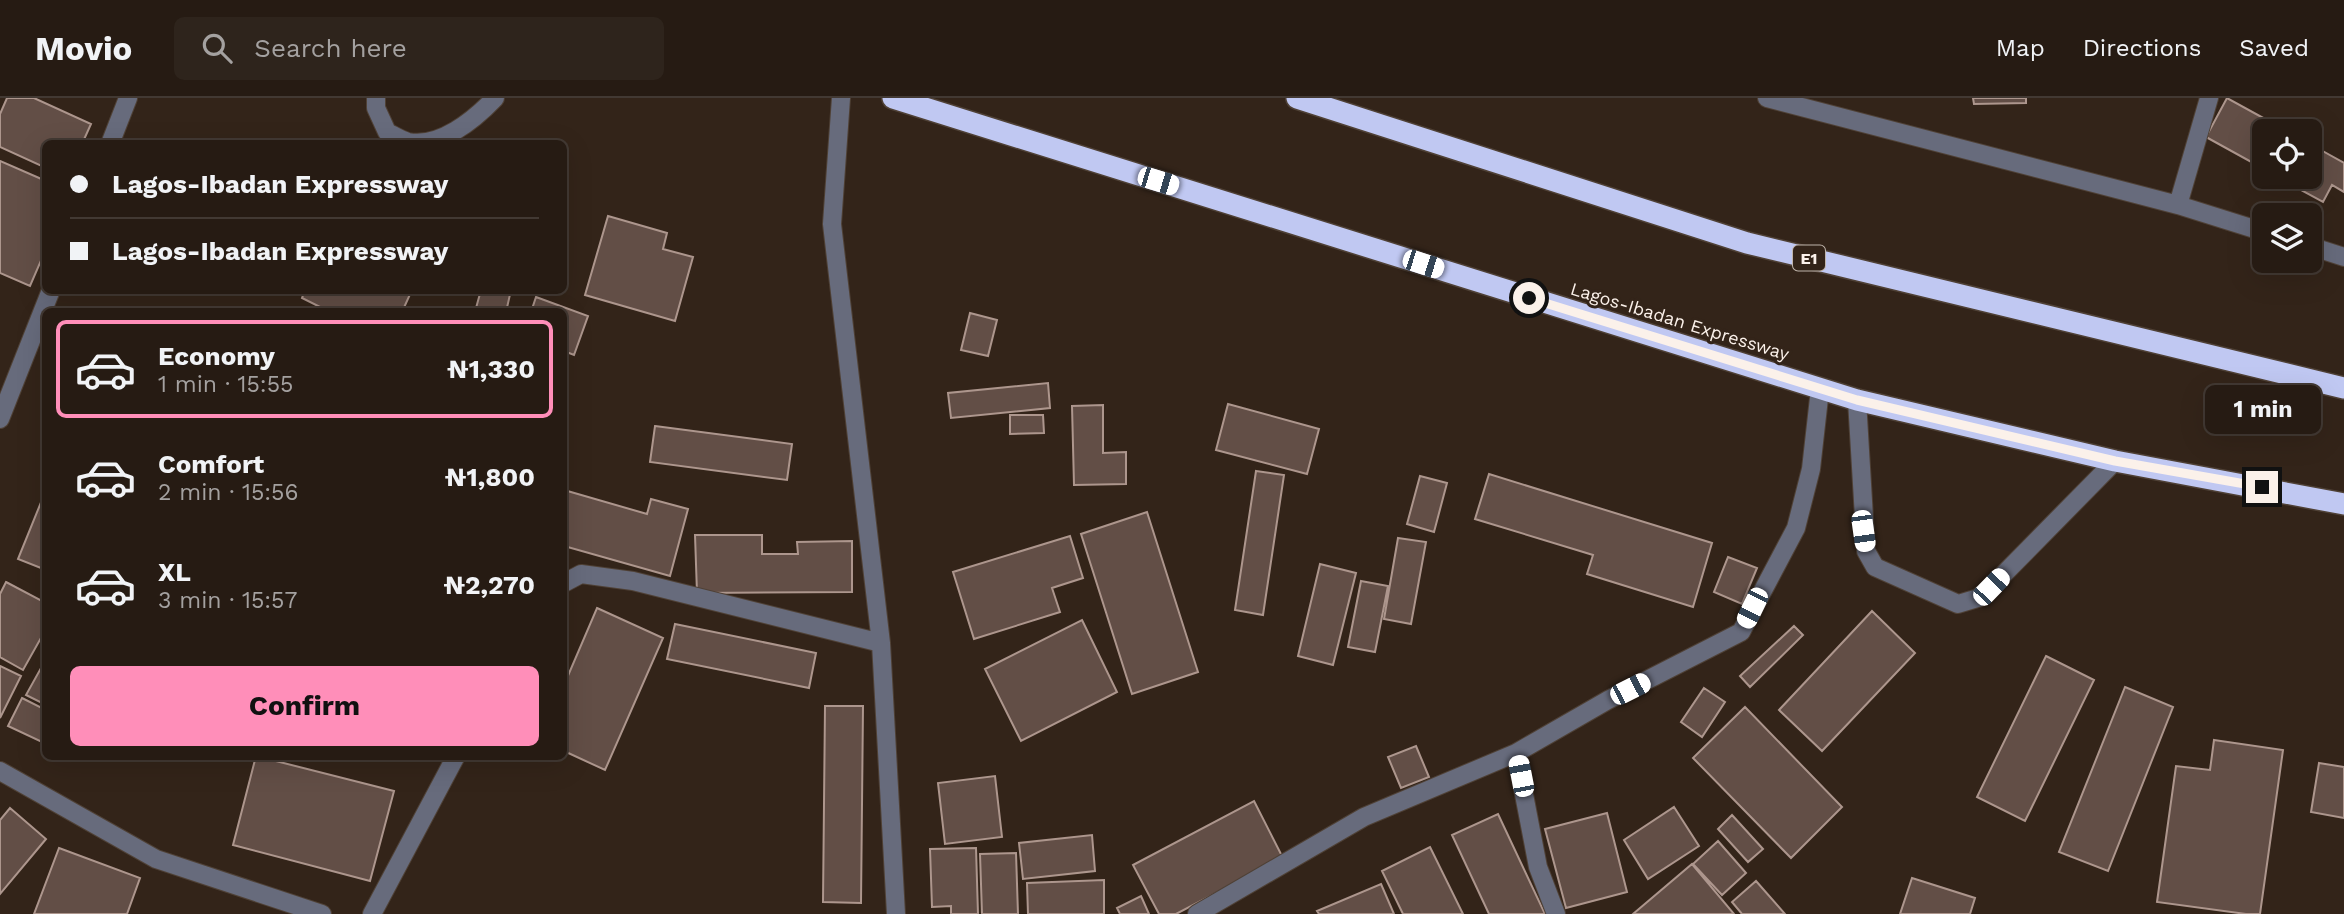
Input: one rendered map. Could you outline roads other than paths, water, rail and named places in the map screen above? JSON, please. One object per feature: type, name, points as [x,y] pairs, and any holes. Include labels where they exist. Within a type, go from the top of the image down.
[{"type":"highway","name":"Lagos-Ibadan Expressway","points":[[893,98],[1857,400],[2115,461],[2344,504]]},
{"type":"highway","name":"E1","points":[[1297,98],[1747,243],[2344,388]]},
{"type":"street","points":[[112,140],[128,98]]},
{"type":"street","points":[[376,98],[376,108],[387,132],[403,140]]},
{"type":"street","points":[[434,140],[456,131],[495,98]]},
{"type":"street","points":[[841,98],[832,224],[881,643],[896,914]]},
{"type":"street","points":[[1767,98],[2178,205],[2252,228]]},
{"type":"street","points":[[2178,205],[2209,98]]},
{"type":"street","points":[[2322,250],[2344,257]]},
{"type":"street","points":[[0,419],[42,313]]},
{"type":"street","points":[[1196,914],[1364,817],[1516,753],[1608,701],[1741,632],[1796,527],[1811,469],[1820,389]]},
{"type":"street","points":[[1857,400],[1866,551],[1875,567],[1958,604],[1978,598],[1991,587],[2115,461]]},
{"type":"street","points":[[567,582],[582,574],[633,582],[881,643]]},
{"type":"street","points":[[1516,753],[1538,867],[1556,914]]},
{"type":"street","points":[[372,914],[454,760]]},
{"type":"street","points":[[0,771],[156,859],[322,914]]}]
